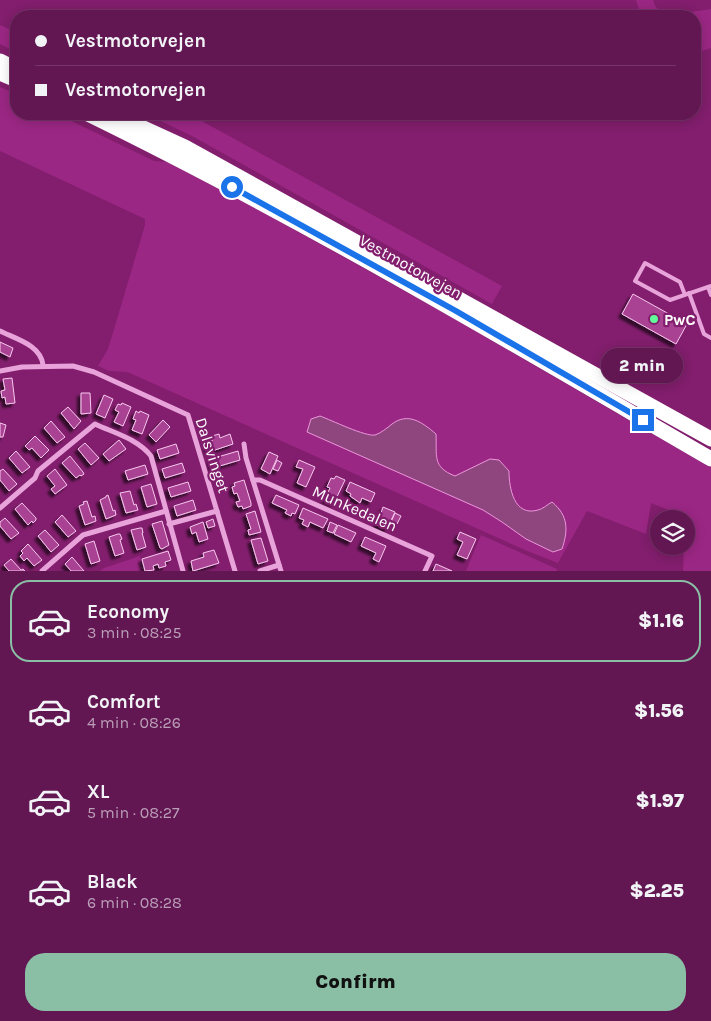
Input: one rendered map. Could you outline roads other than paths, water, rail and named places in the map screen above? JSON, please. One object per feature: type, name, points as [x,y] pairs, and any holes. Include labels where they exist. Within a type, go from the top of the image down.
[{"type":"highway","name":"Vestmotorvejen","points":[[100,120],[180,159],[456,311],[711,460]]},
{"type":"highway","name":"Vestmotorvejen","points":[[126,120],[185,147],[711,439]]},
{"type":"street","points":[[0,332],[28,344],[39,353],[43,365]]},
{"type":"street","name":"Dalsvinget","points":[[0,371],[22,366],[72,366],[94,372],[188,415],[235,571]]},
{"type":"street","points":[[0,508],[35,478],[38,471],[95,424],[145,448],[151,456],[183,571]]},
{"type":"street","points":[[244,444],[280,568],[260,571]]},
{"type":"street","name":"Munkedalen","points":[[253,480],[260,480],[432,556],[425,571]]},
{"type":"street","points":[[170,524],[217,510]]},
{"type":"street","points":[[42,571],[83,535],[166,511]]},
{"type":"lane","points":[[711,295],[709,286],[687,294],[670,300],[635,282],[645,263],[680,282],[687,294],[704,334],[711,338]]},
{"type":"place","name":"PwC","points":[[654,319]]}]
